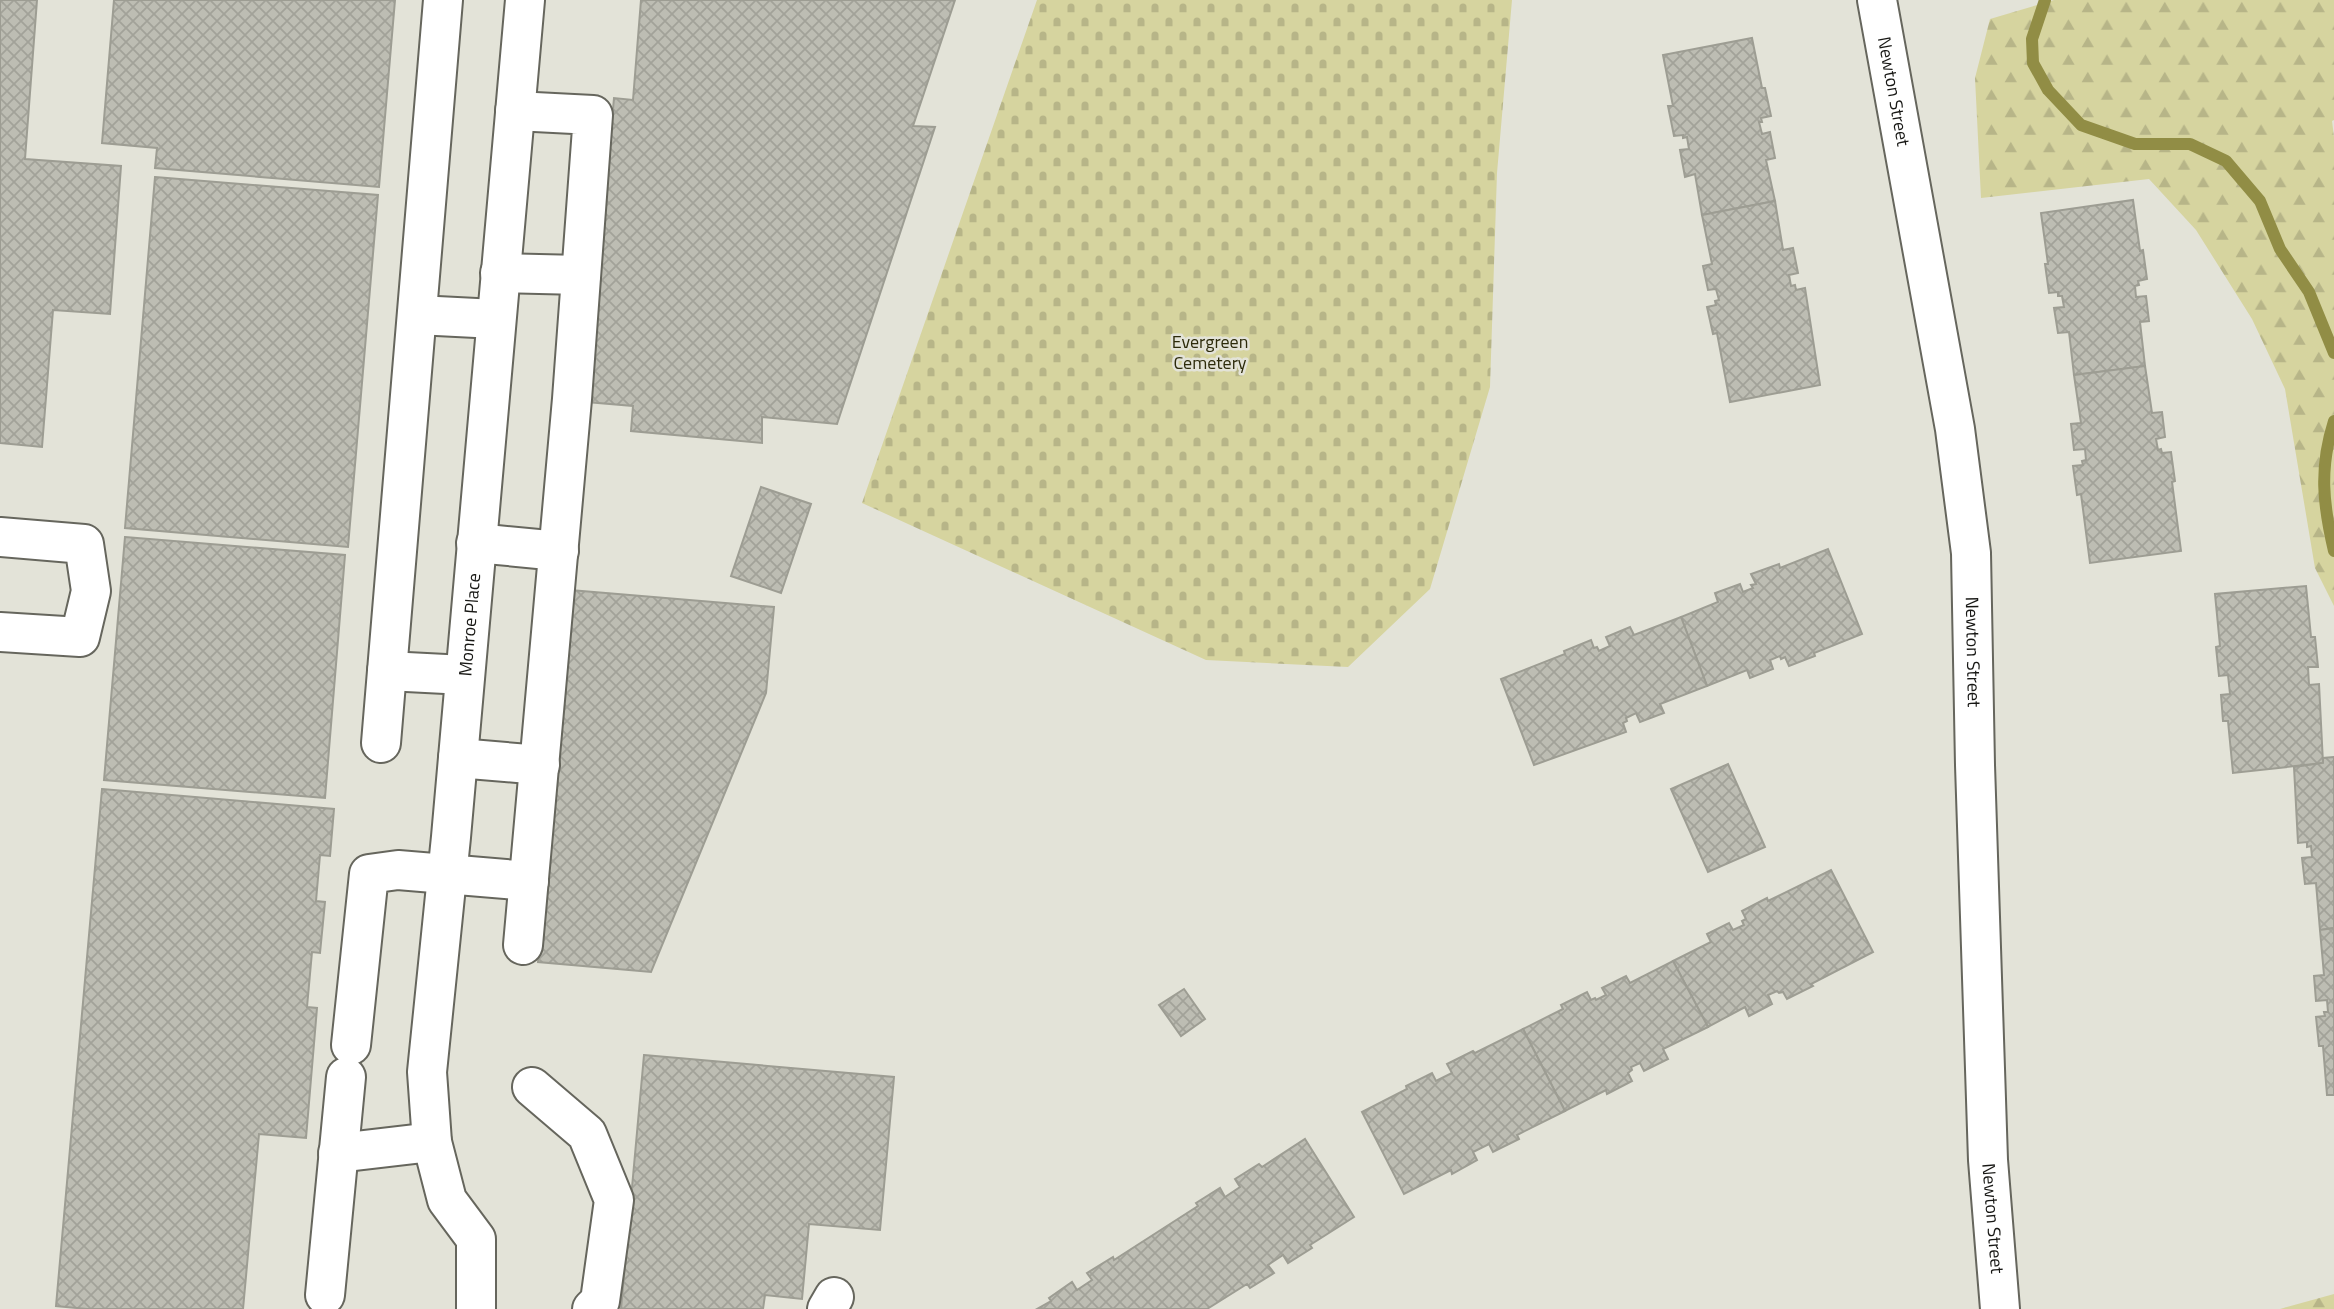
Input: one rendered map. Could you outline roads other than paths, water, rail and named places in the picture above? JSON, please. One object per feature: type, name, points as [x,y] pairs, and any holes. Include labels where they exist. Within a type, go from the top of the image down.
[{"type":"street","points":[[381,743],[443,0]]},
{"type":"street","name":"Monroe Place","points":[[476,1309],[476,1239],[447,1200],[432,1142],[427,1072],[458,758],[525,0]]},
{"type":"street","name":"Newton Street","points":[[1877,0],[1955,429],[1970,553],[1988,1160],[2000,1309]]},
{"type":"street","points":[[515,111],[593,115],[559,551],[523,945]]},
{"type":"street","points":[[500,273],[581,275]]},
{"type":"street","points":[[417,315],[496,320]]},
{"type":"street","points":[[0,537],[84,544],[91,590],[80,637],[0,632]]},
{"type":"street","points":[[476,543],[559,551]]},
{"type":"street","points":[[387,671],[465,675]]},
{"type":"street","points":[[458,758],[540,765]]},
{"type":"street","points":[[325,1295],[369,874],[398,870],[529,881]]},
{"type":"street","points":[[532,1087],[587,1134],[614,1200],[600,1301],[593,1309]]},
{"type":"street","points":[[338,1153],[432,1142]]},
{"type":"waterway","points":[[2045,0],[2032,39],[2033,63],[2048,90],[2081,125],[2135,144],[2190,144],[2226,161],[2260,201],[2280,249],[2309,292],[2334,353]]},
{"type":"waterway","points":[[2334,421],[2326,455],[2324,486],[2334,551]]},
{"type":"park label","name":"Evergreen Cemetery","points":[[1210,352]]}]
